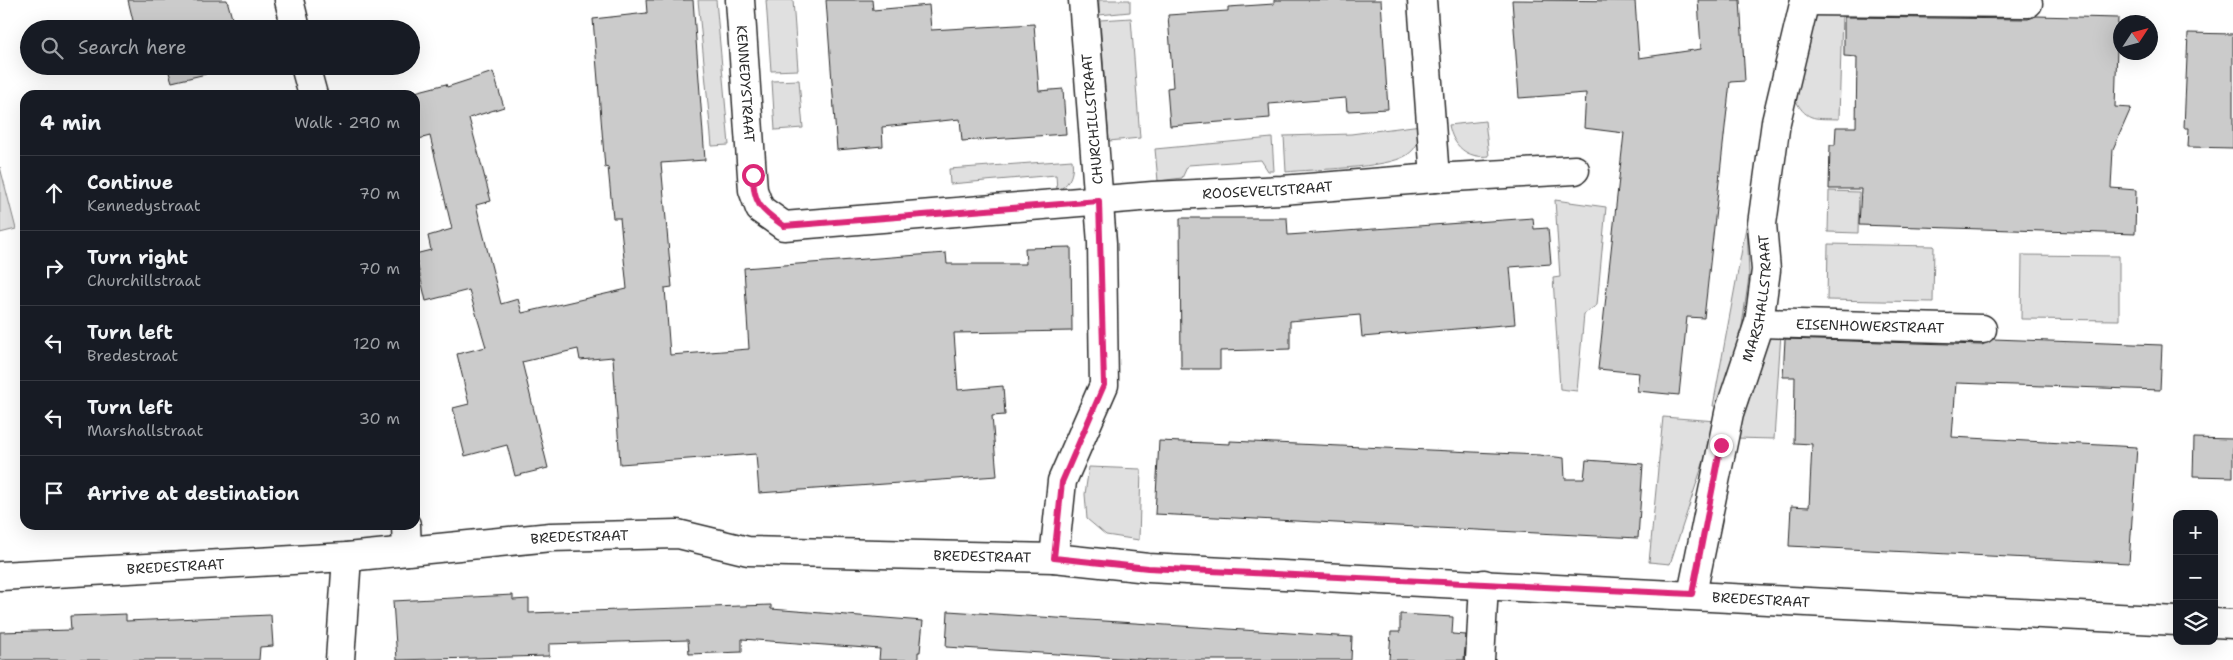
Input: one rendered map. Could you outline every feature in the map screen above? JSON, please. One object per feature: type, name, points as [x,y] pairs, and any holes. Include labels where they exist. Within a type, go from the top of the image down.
[{"type":"street","points":[[289,0],[294,20]]},
{"type":"street","name":"KENNEDYSTRAAT","points":[[740,0],[753,190],[760,209],[784,226],[1099,201]]},
{"type":"street","name":"CHURCHILLSTRAAT","points":[[1054,558],[1062,482],[1104,385],[1099,201],[1083,0]]},
{"type":"street","points":[[1422,0],[1435,178]]},
{"type":"street","points":[[1805,0],[2028,3]]},
{"type":"street","name":"MARSHALLSTRAAT","points":[[1692,594],[1726,421],[1759,323],[1766,270],[1762,224],[1775,131],[1805,0]]},
{"type":"street","points":[[307,75],[311,90]]},
{"type":"street","name":"ROOSEVELTSTRAAT","points":[[1099,201],[1575,170]]},
{"type":"street","name":"EISENHOWERSTRAAT","points":[[1759,323],[1982,329]]},
{"type":"street","name":"BREDESTRAAT","points":[[0,576],[347,557],[406,538],[678,534],[748,551],[1054,558],[1148,568],[2173,620]]},
{"type":"street","points":[[340,660],[347,557]]},
{"type":"street","points":[[1480,660],[1484,584]]},
{"type":"street","points":[[2218,623],[2233,624]]},
{"type":"shaded area","points":[[698,0],[716,0],[729,145],[712,146]]},
{"type":"shaded area","points":[[766,0],[793,0],[798,70],[771,71]]},
{"type":"shaded area","points":[[1099,0],[1130,0],[1130,12],[1099,15]]},
{"type":"shaded area","points":[[1815,11],[1842,12],[1839,119],[1813,118],[1804,113],[1796,101]]},
{"type":"shaded area","points":[[1131,18],[1140,138],[1109,141],[1100,20]]},
{"type":"shaded area","points":[[799,80],[803,128],[775,130],[772,81]]},
{"type":"shaded area","points":[[1485,121],[1489,156],[1474,155],[1462,150],[1454,139],[1449,125]]},
{"type":"shaded area","points":[[1421,125],[1419,138],[1414,149],[1397,160],[1349,168],[1286,172],[1284,136],[1351,134]]},
{"type":"shaded area","points":[[1272,138],[1274,171],[1268,171],[1261,160],[1188,165],[1182,178],[1158,181],[1155,149]]},
{"type":"shaded area","points":[[1072,160],[1070,178],[1057,191],[1056,175],[950,184],[949,169]]},
{"type":"shaded area","points":[[0,167],[16,229],[0,233]]},
{"type":"shaded area","points":[[1829,191],[1859,192],[1858,233],[1828,232]]},
{"type":"shaded area","points":[[1555,200],[1606,207],[1597,305],[1584,314],[1577,391],[1560,389],[1553,278],[1560,277]]},
{"type":"shaded area","points":[[1747,222],[1749,277],[1740,339],[1723,407],[1713,406]]},
{"type":"shaded area","points":[[1828,244],[1934,246],[1933,302],[1827,300]]},
{"type":"shaded area","points":[[2022,255],[2119,256],[2119,320],[2021,319]]},
{"type":"shaded area","points":[[1769,332],[1781,333],[1774,439],[1735,438],[1739,416],[1748,403],[1760,352]]},
{"type":"shaded area","points":[[1663,417],[1717,421],[1670,564],[1649,562]]},
{"type":"shaded area","points":[[1089,467],[1141,469],[1139,540],[1106,535],[1087,519],[1085,494]]},
{"type":"building","points":[[128,0],[227,0],[233,20],[133,20]]},
{"type":"building","points":[[646,0],[693,0],[705,160],[661,163],[672,287],[665,288],[670,355],[749,349],[744,268],[946,253],[947,264],[1026,264],[1025,248],[1071,247],[1072,331],[954,333],[958,390],[1003,386],[1005,415],[992,416],[997,476],[759,493],[756,454],[620,464],[613,357],[580,360],[578,349],[522,362],[548,468],[515,476],[507,445],[465,456],[453,408],[469,404],[457,354],[486,347],[469,290],[426,301],[420,275],[420,253],[431,250],[428,236],[452,229],[430,136],[420,139],[420,91],[446,84],[447,87],[493,72],[504,107],[469,118],[491,201],[476,205],[501,304],[518,299],[522,313],[627,289],[620,218],[613,218],[608,167],[605,168],[593,19],[647,13]]},
{"type":"building","points":[[826,0],[872,0],[873,10],[929,5],[931,30],[1034,24],[1039,91],[1063,89],[1066,134],[962,141],[960,119],[882,127],[883,146],[837,150]]},
{"type":"building","points":[[1274,0],[1381,0],[1388,109],[1347,111],[1346,98],[1269,104],[1270,118],[1170,126],[1167,88],[1173,87],[1168,15],[1228,11],[1228,7],[1274,4]]},
{"type":"building","points":[[1512,0],[1635,1],[1639,58],[1701,49],[1698,0],[1740,0],[1745,81],[1730,82],[1704,318],[1687,317],[1679,395],[1637,391],[1639,373],[1598,369],[1624,133],[1584,128],[1586,93],[1519,98]]},
{"type":"building","points":[[2036,16],[2113,18],[2113,60],[2117,60],[2115,107],[2131,108],[2113,149],[2111,188],[2136,190],[2135,234],[1859,225],[1861,189],[1829,189],[1830,145],[1835,145],[1836,127],[1856,127],[1857,57],[1844,56],[1844,17],[2028,19]]},
{"type":"building","points":[[2188,33],[2233,34],[2233,148],[2188,147],[2189,128],[2184,128]]},
{"type":"building","points":[[170,75],[202,75],[172,82]]},
{"type":"building","points":[[1180,218],[1287,218],[1288,235],[1533,218],[1534,229],[1548,228],[1551,264],[1510,267],[1515,324],[1362,337],[1360,315],[1290,321],[1290,349],[1220,351],[1220,369],[1181,369]]},
{"type":"building","points":[[1785,339],[1982,345],[1993,339],[2162,345],[2160,390],[1956,383],[1952,437],[2137,447],[2129,563],[1789,546],[1791,506],[1809,507],[1812,444],[1794,443],[1795,377],[1783,377]]},
{"type":"building","points":[[2194,438],[2233,439],[2233,477],[2193,476]]},
{"type":"building","points":[[1159,441],[1230,444],[1230,441],[1539,455],[1564,458],[1565,479],[1584,479],[1586,460],[1643,464],[1638,538],[1155,514]]},
{"type":"building","points":[[513,595],[513,600],[529,599],[529,613],[771,605],[771,609],[923,621],[920,652],[918,652],[918,660],[879,660],[880,649],[742,639],[742,652],[689,654],[688,640],[549,644],[549,656],[397,660],[393,601]]},
{"type":"building","points":[[948,611],[1352,637],[1351,660],[1152,660],[946,647]]},
{"type":"building","points":[[126,614],[126,621],[271,615],[273,646],[260,647],[259,660],[0,660],[0,632],[71,630],[70,616]]},
{"type":"building","points":[[1400,614],[1453,617],[1452,634],[1466,635],[1464,660],[1389,660],[1391,632],[1400,632]]},
{"type":"route","points":[[753,175],[753,190],[760,209],[784,226],[1099,201],[1102,243],[1104,385],[1062,482],[1054,558],[1148,568],[1692,594],[1721,445]]}]
